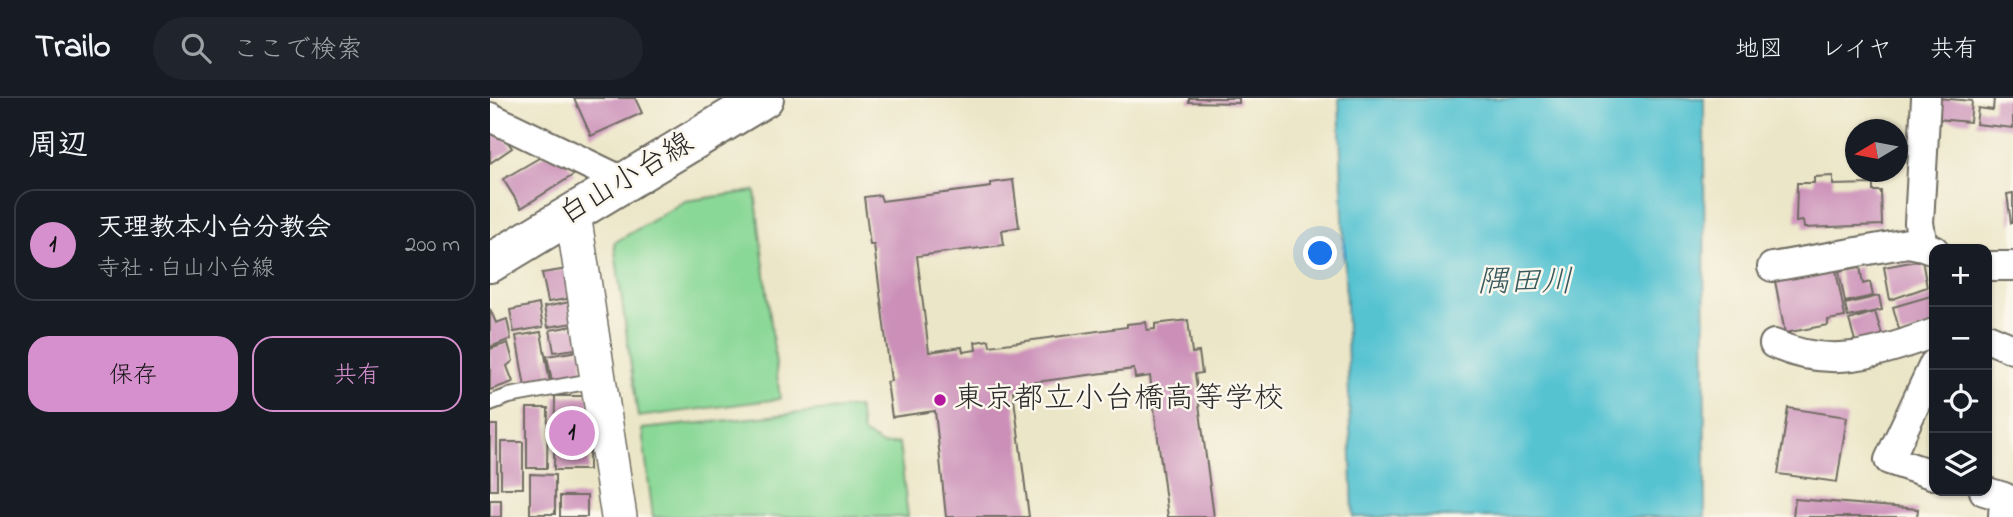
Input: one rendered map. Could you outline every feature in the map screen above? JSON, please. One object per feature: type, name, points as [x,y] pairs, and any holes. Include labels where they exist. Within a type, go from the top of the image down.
[{"type":"main road","name":"白山小台線","points":[[490,263],[764,98]]},
{"type":"street","points":[[1926,98],[1919,223],[1928,248]]},
{"type":"street","points":[[490,117],[625,182]]},
{"type":"street","points":[[573,214],[619,517]]},
{"type":"street","points":[[1772,267],[1908,243],[1928,248]]},
{"type":"street","points":[[1992,266],[2013,266]]},
{"type":"street","points":[[1774,344],[1799,355],[1849,358],[1887,351],[1929,334]]},
{"type":"street","points":[[1992,340],[2013,349]]},
{"type":"street","points":[[1929,473],[1889,460],[1932,370]]},
{"type":"street","points":[[1992,493],[2004,497],[2003,517]]},
{"type":"lane","points":[[490,404],[509,396],[599,380]]},
{"type":"green space","points":[[755,191],[780,399],[638,417],[614,243],[685,201]]},
{"type":"green space","points":[[858,407],[863,433],[883,445],[899,443],[908,517],[653,517],[642,429]]},
{"type":"water","name":"隅田川","points":[[1339,98],[1704,98],[1705,517],[1353,517]]},
{"type":"building","points":[[574,98],[635,98],[642,113],[591,136]]},
{"type":"building","points":[[1189,98],[1239,98],[1239,103],[1189,102]]},
{"type":"building","points":[[1938,98],[1972,101],[1970,122],[1937,119]]},
{"type":"building","points":[[1994,98],[2013,98],[2013,128],[1976,124],[1978,108],[1993,110]]},
{"type":"building","points":[[497,127],[512,148],[490,163],[490,132]]},
{"type":"building","points":[[546,154],[566,161],[575,174],[521,208],[503,179]]},
{"type":"building","points":[[1833,176],[1833,185],[1873,184],[1873,191],[1881,191],[1882,225],[1804,228],[1803,221],[1796,222],[1797,183],[1814,183],[1814,177]]},
{"type":"building","points":[[1013,180],[1019,227],[1002,230],[1004,245],[917,256],[929,352],[962,347],[963,352],[976,350],[975,342],[989,340],[990,346],[1146,322],[1147,330],[1155,329],[1155,324],[1188,320],[1192,353],[1199,352],[1202,373],[1195,374],[1214,517],[1168,517],[1150,376],[1135,378],[1134,369],[1028,383],[1029,389],[1013,391],[1029,517],[946,517],[935,411],[892,417],[887,382],[891,381],[874,245],[870,245],[864,197],[880,195],[882,201],[991,187],[991,183]]},
{"type":"building","points":[[2013,193],[2013,223],[2011,223],[2007,194]]},
{"type":"building","points":[[1922,260],[1927,287],[1890,300],[1884,267]]},
{"type":"building","points":[[1860,267],[1863,284],[1870,282],[1873,296],[1845,302],[1839,271]]},
{"type":"building","points":[[568,269],[573,298],[548,302],[542,273]]},
{"type":"building","points":[[1836,270],[1845,317],[1828,320],[1828,325],[1785,333],[1775,281]]},
{"type":"building","points":[[1879,296],[1882,310],[1848,317],[1845,304]]},
{"type":"building","points":[[1929,296],[1929,328],[1901,336],[1893,307]]},
{"type":"building","points":[[575,301],[579,322],[548,327],[544,307]]},
{"type":"building","points":[[539,304],[543,327],[514,332],[510,310]]},
{"type":"building","points":[[490,309],[496,323],[507,319],[511,339],[490,347]]},
{"type":"building","points":[[1875,312],[1885,344],[1858,351],[1849,320]]},
{"type":"building","points":[[579,325],[583,348],[554,352],[550,330]]},
{"type":"building","points":[[541,332],[550,383],[525,387],[516,336]]},
{"type":"building","points":[[508,343],[513,361],[507,366],[513,382],[490,390],[490,349]]},
{"type":"building","points":[[584,350],[581,378],[552,382],[547,356]]},
{"type":"building","points":[[555,396],[589,396],[589,470],[554,470]]},
{"type":"building","points":[[527,408],[548,408],[547,468],[527,468]]},
{"type":"building","points":[[1788,408],[1847,417],[1837,482],[1778,474]]},
{"type":"building","points":[[490,425],[497,425],[497,490],[490,490]]},
{"type":"building","points":[[501,442],[523,442],[523,488],[501,488]]},
{"type":"building","points":[[530,474],[555,475],[555,514],[530,514]]},
{"type":"building","points":[[560,496],[587,496],[587,517],[560,517]]},
{"type":"building","points":[[1795,499],[1918,509],[1917,517],[1793,517]]},
{"type":"building","points":[[490,500],[501,500],[501,517],[490,517]]},
{"type":"place","name":"東京都立小台橋高等学校","points":[[940,400]]},
{"type":"place","name":"天理教本小台分教会","points":[[572,433]]}]
